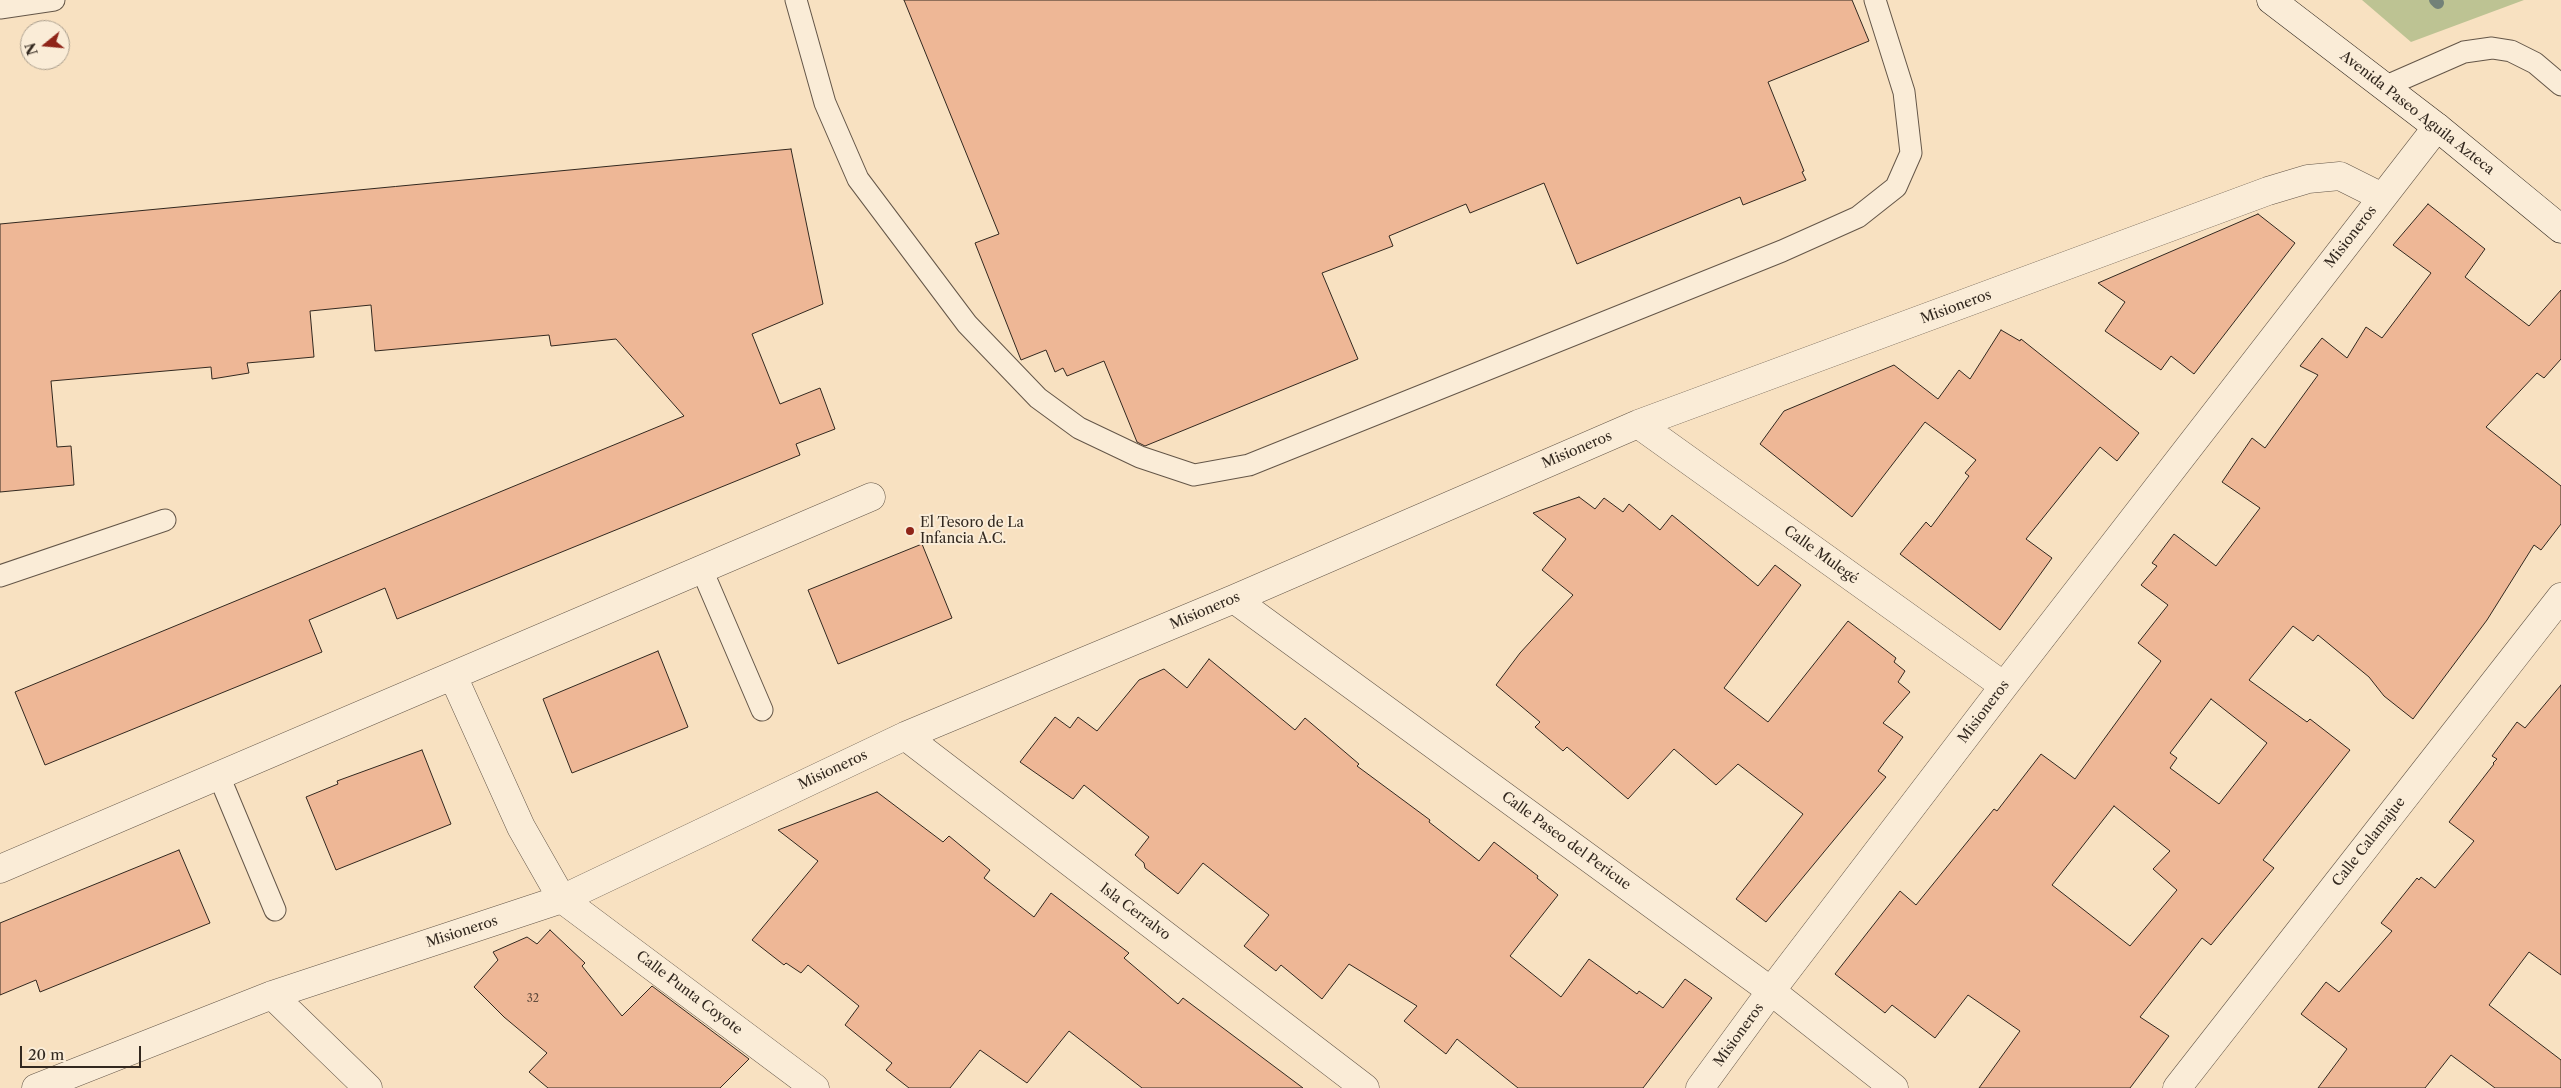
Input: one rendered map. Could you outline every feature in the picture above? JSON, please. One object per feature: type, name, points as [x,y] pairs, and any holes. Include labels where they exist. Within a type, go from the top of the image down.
[{"type":"street","name":"Avenida Paseo Aguila Azteca","points":[[2271,0],[2437,127],[2561,229]]},
{"type":"street","name":"Misioneros","points":[[1700,1088],[1771,991],[2004,686],[2437,127]]},
{"type":"street","name":"Misioneros","points":[[36,1088],[272,995],[562,898],[905,736],[1234,599],[1638,424],[2284,186],[2308,179],[2340,176],[2382,197]]},
{"type":"street","name":"Calle Mulegé","points":[[1638,424],[2004,686]]},
{"type":"street","points":[[0,869],[871,497]]},
{"type":"street","name":"Calle Calamajue","points":[[2177,1088],[2561,597]]},
{"type":"street","name":"Calle Paseo del Pericue","points":[[1234,599],[1771,991],[1894,1088]]},
{"type":"street","points":[[453,676],[521,827],[562,898]]},
{"type":"street","name":"Isla Cerralvo","points":[[905,736],[1365,1088]]},
{"type":"street","name":"Calle Punta Coyote","points":[[562,898],[815,1088]]},
{"type":"street","points":[[272,995],[368,1088]]},
{"type":"lane","points":[[0,8],[54,0]]},
{"type":"lane","points":[[796,0],[825,103],[858,179],[967,324],[1038,398],[1079,428],[1140,457],[1194,475],[1249,465],[1782,251],[1858,217],[1896,187],[1912,153],[1904,92],[1875,0]]},
{"type":"lane","points":[[2384,87],[2464,52],[2492,48],[2511,51],[2535,63],[2561,85]]},
{"type":"lane","points":[[0,576],[165,520]]},
{"type":"lane","points":[[702,570],[762,710]]},
{"type":"lane","points":[[219,776],[274,910]]},
{"type":"green space","points":[[2362,0],[2524,0],[2411,42]]},
{"type":"building","points":[[904,0],[1852,0],[1869,41],[1768,82],[1806,180],[1743,205],[1740,197],[1577,264],[1544,183],[1470,213],[1466,204],[1389,236],[1393,246],[1322,273],[1358,359],[1145,446],[1137,442],[1104,361],[1067,376],[1063,368],[1055,372],[1046,350],[1021,360],[975,243],[999,234]]},
{"type":"building","points":[[791,149],[823,304],[752,334],[780,404],[820,388],[835,429],[796,444],[800,455],[397,619],[385,588],[309,620],[322,652],[45,765],[15,692],[684,416],[616,339],[551,346],[549,335],[375,351],[371,305],[310,311],[314,357],[247,363],[249,373],[212,379],[211,367],[51,381],[57,447],[71,446],[74,485],[0,492],[0,224]]},
{"type":"building","points":[[2428,204],[2485,249],[2465,277],[2529,326],[2561,290],[2561,359],[2544,378],[2537,373],[2486,427],[2561,486],[2561,524],[2541,550],[2534,545],[2487,620],[2413,719],[2384,696],[2369,677],[2318,635],[2313,641],[2293,626],[2249,680],[2307,722],[2310,719],[2350,750],[2263,860],[2274,868],[2211,945],[2202,938],[2140,1017],[2169,1036],[2130,1088],[1979,1088],[2020,1031],[1968,995],[1935,1038],[1892,1005],[1885,1013],[1835,974],[1900,891],[1916,905],[1994,809],[1997,811],[2041,754],[2075,779],[2161,661],[2138,643],[2168,605],[2141,585],[2157,566],[2152,563],[2174,534],[2216,566],[2260,508],[2222,482],[2252,438],[2265,448],[2318,375],[2300,366],[2322,338],[2347,358],[2366,327],[2382,338],[2431,273],[2393,245]],"holes":[[[2211,699],[2267,743],[2219,804],[2170,768],[2177,758],[2170,753]],[[2114,806],[2170,851],[2153,869],[2177,890],[2130,946],[2052,885]]]},
{"type":"building","points":[[2258,214],[2295,243],[2194,374],[2171,356],[2161,370],[2105,331],[2125,302],[2098,283]]},
{"type":"building","points":[[2001,330],[2020,341],[2021,339],[2139,433],[2117,461],[2100,447],[2026,539],[2052,558],[2000,630],[1900,554],[1926,522],[1931,527],[1969,476],[1965,473],[1976,460],[1925,422],[1852,517],[1760,444],[1784,411],[1894,365],[1938,399],[1959,370],[1970,379]]},
{"type":"building","points":[[1579,497],[1595,509],[1604,498],[1623,512],[1629,504],[1660,530],[1672,515],[1758,586],[1775,565],[1801,585],[1724,688],[1768,722],[1848,621],[1896,658],[1894,662],[1905,671],[1898,682],[1910,692],[1883,723],[1903,737],[1878,771],[1886,777],[1766,922],[1736,899],[1803,814],[1738,764],[1716,785],[1674,749],[1628,799],[1567,747],[1563,751],[1535,727],[1540,722],[1496,685],[1520,653],[1573,595],[1542,570],[1566,539],[1533,513]]},
{"type":"building","points":[[922,544],[952,618],[838,664],[808,590]]},
{"type":"building","points":[[658,651],[688,727],[572,773],[543,699]]},
{"type":"building","points":[[1209,659],[1295,730],[1305,718],[1359,764],[1357,766],[1430,820],[1429,822],[1479,861],[1494,842],[1538,876],[1537,878],[1558,895],[1510,956],[1561,997],[1589,959],[1637,994],[1639,991],[1663,1008],[1685,979],[1712,998],[1643,1088],[1518,1088],[1457,1039],[1446,1054],[1404,1021],[1417,1006],[1349,964],[1322,999],[1281,965],[1276,971],[1244,946],[1269,915],[1203,863],[1178,894],[1145,868],[1144,863],[1135,855],[1149,837],[1084,785],[1073,799],[1020,762],[1055,717],[1070,728],[1078,717],[1097,731],[1139,680],[1164,669],[1187,688]]},
{"type":"building","points":[[2561,685],[2561,975],[2529,952],[2489,1005],[2561,1060],[2561,1088],[2495,1088],[2451,1055],[2425,1088],[2318,1088],[2347,1049],[2301,1014],[2326,982],[2339,992],[2392,931],[2381,923],[2417,878],[2419,880],[2421,877],[2435,888],[2474,841],[2449,822],[2494,764],[2497,759],[2492,756],[2517,722],[2525,728]]},
{"type":"building","points":[[422,750],[451,824],[336,870],[306,797],[338,784],[337,781]]},
{"type":"building","points":[[877,792],[943,842],[949,836],[990,870],[984,878],[1034,917],[1051,893],[1129,953],[1124,958],[1178,1004],[1183,998],[1303,1088],[1142,1088],[1069,1031],[1027,1083],[980,1050],[950,1088],[909,1088],[886,1070],[892,1063],[845,1025],[859,1006],[808,965],[801,973],[786,963],[784,965],[752,940],[818,861],[778,830]]},
{"type":"building","points":[[179,850],[210,923],[40,992],[36,980],[0,995],[0,923]]},
{"type":"building","points":[[550,930],[585,963],[582,966],[622,1016],[652,986],[749,1059],[720,1088],[548,1088],[529,1072],[547,1053],[504,1017],[474,987],[498,960],[493,952],[527,937],[537,944]]},
{"type":"waterway","points":[[2435,0],[2438,3]]},
{"type":"place","name":"El Tesoro de La Infancia A.C.","points":[[910,531]]}]
